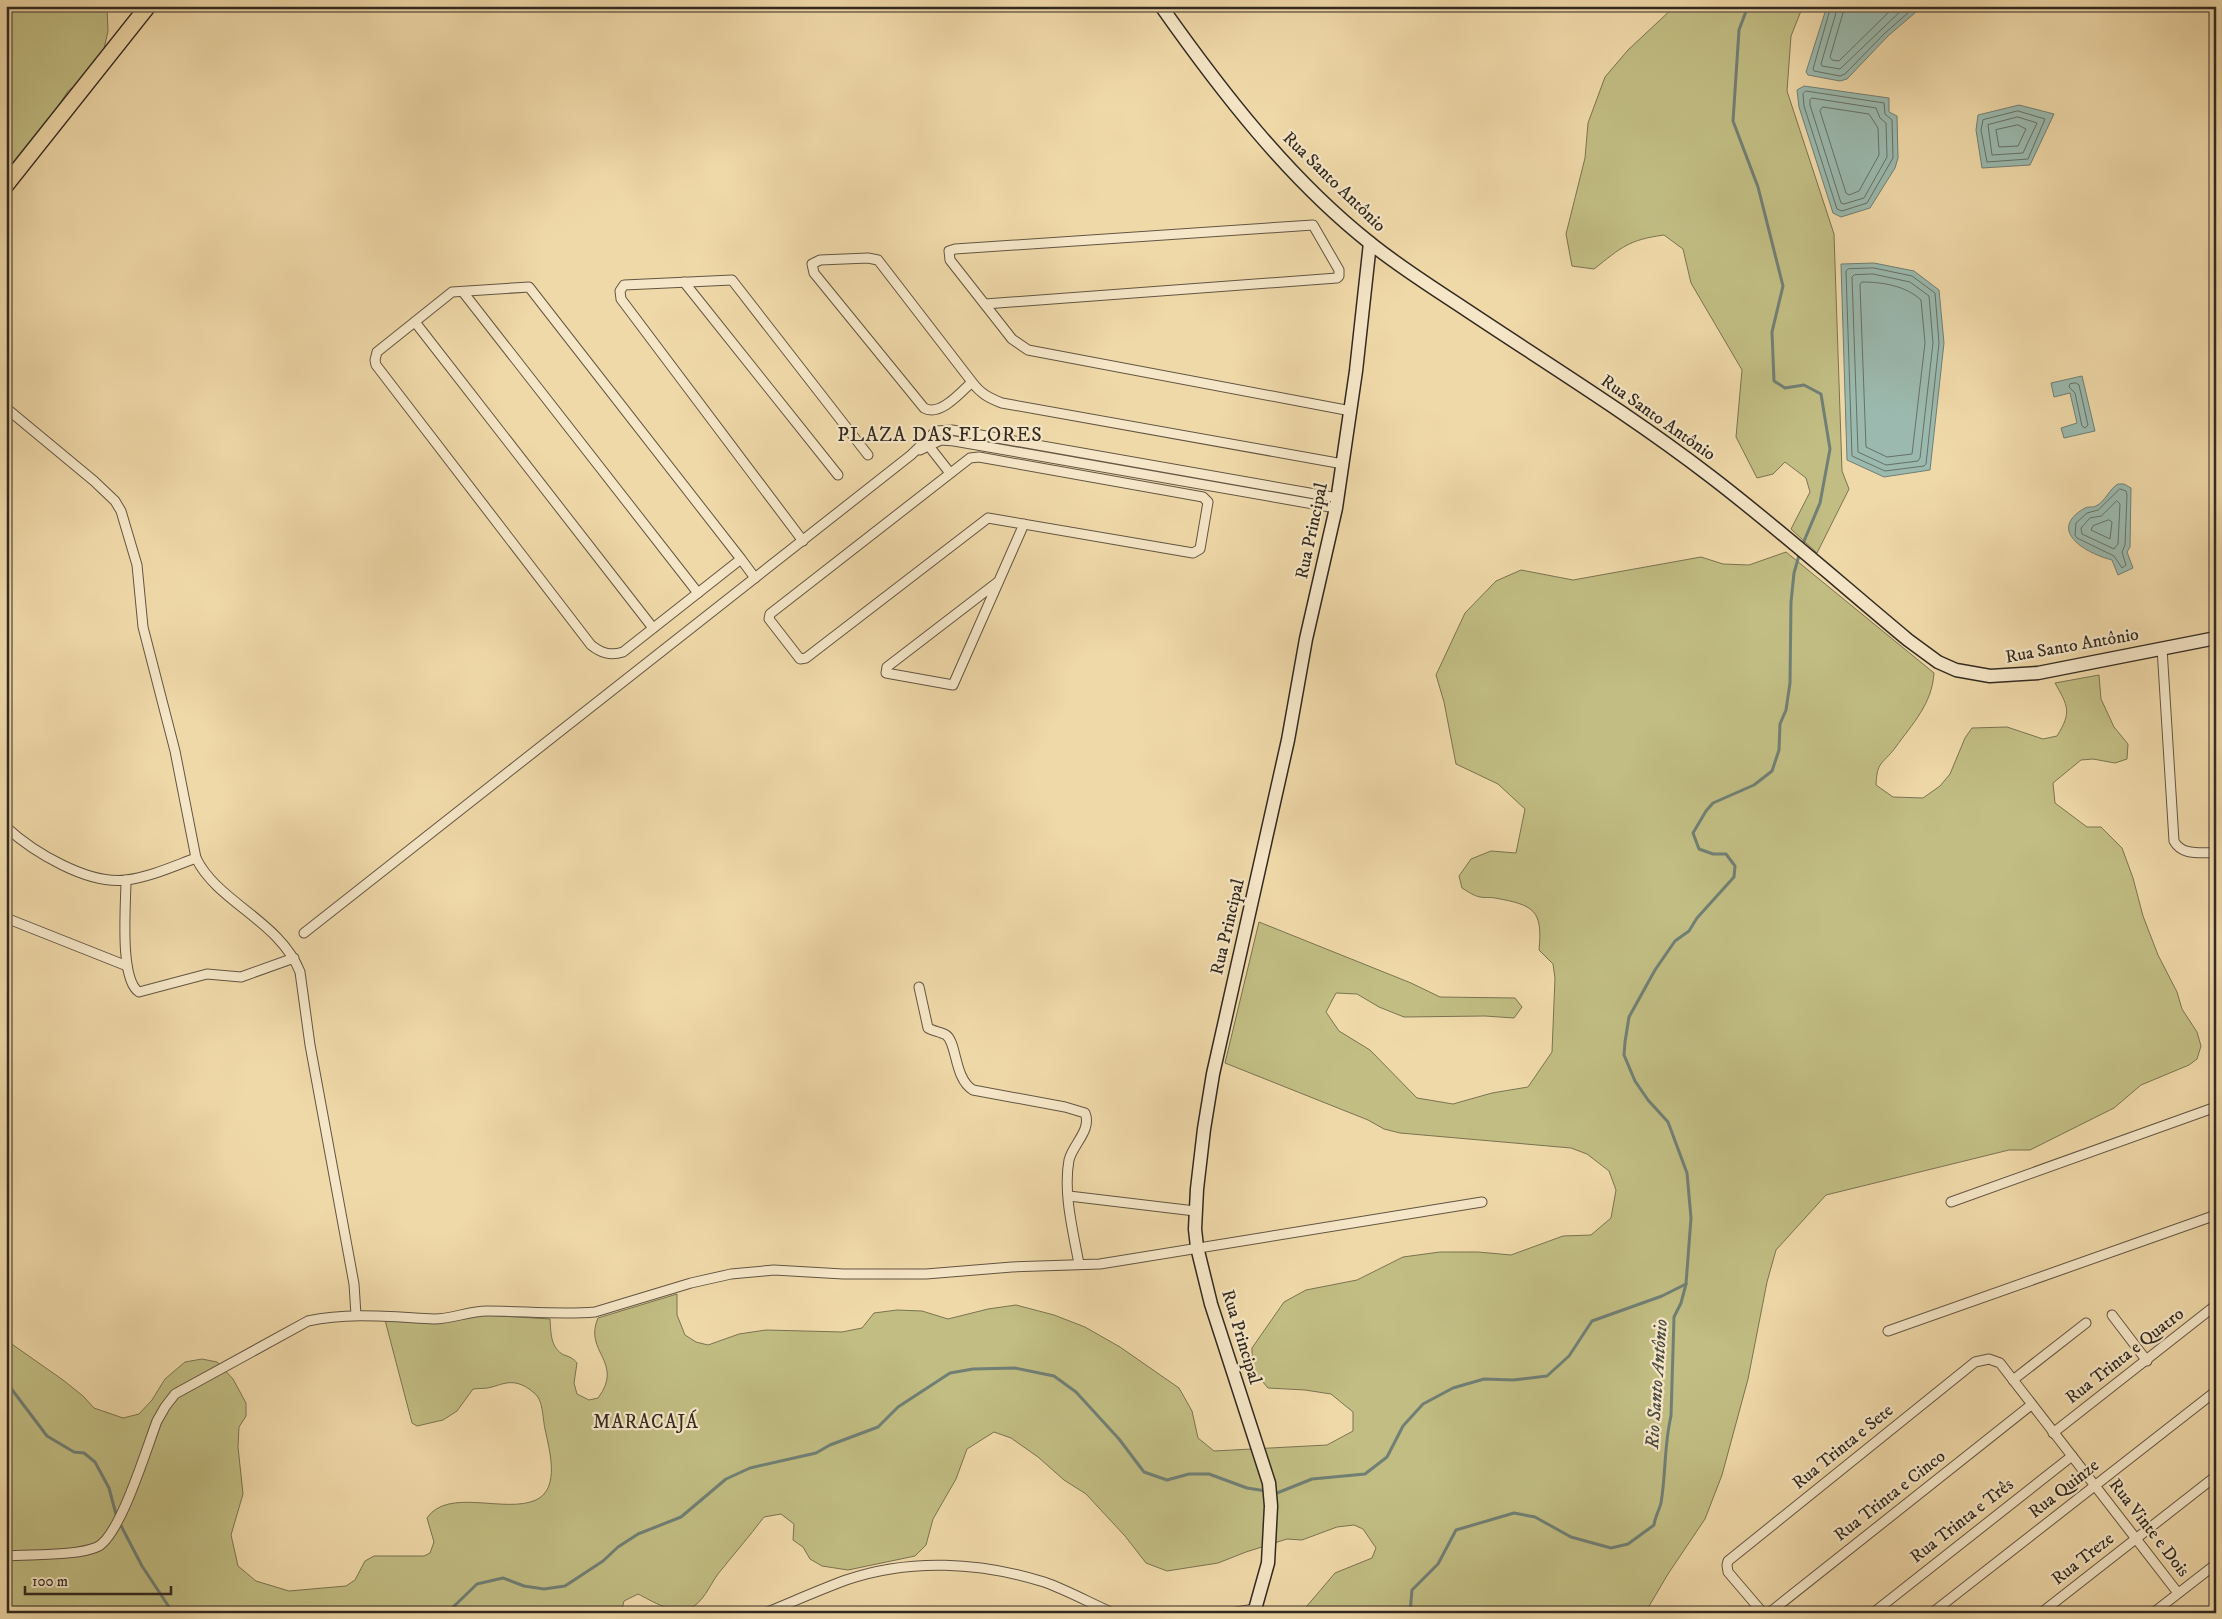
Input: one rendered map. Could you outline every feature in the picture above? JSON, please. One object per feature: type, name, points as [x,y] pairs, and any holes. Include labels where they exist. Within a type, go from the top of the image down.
[{"type":"main road","points":[[6,185],[148,6]]},
{"type":"street","name":"Rua Santo Antônio","points":[[1161,6],[1220,86],[1284,162],[1370,243],[1643,428],[1710,476],[1915,646],[1938,662],[1972,674],[1990,676],[2038,673],[2216,638]]},
{"type":"street","points":[[985,304],[1334,279],[1340,273],[1318,231],[1310,224],[955,249],[949,251],[950,260],[1016,344],[1028,350],[1350,411]]},
{"type":"street","name":"Rua Principal","points":[[1254,1611],[1268,1563],[1271,1539],[1269,1485],[1265,1466],[1211,1304],[1197,1247],[1195,1211],[1199,1166],[1213,1074],[1286,750],[1310,624],[1337,503],[1370,243]]},
{"type":"street","points":[[972,382],[939,410],[930,411],[924,408],[814,273],[812,264],[818,261],[859,258],[878,260],[979,391],[988,398],[1002,403],[1343,464]]},
{"type":"street","points":[[802,541],[621,299],[620,291],[624,285],[732,280],[868,455]]},
{"type":"street","points":[[684,282],[838,476]]},
{"type":"street","points":[[741,559],[623,652],[606,654],[591,645],[376,365],[377,352],[452,292],[529,287],[741,559],[755,578]]},
{"type":"street","points":[[463,292],[698,593]]},
{"type":"street","points":[[415,322],[654,628]]},
{"type":"street","points":[[6,408],[94,481],[115,502],[121,511],[137,565],[143,627],[175,751],[196,858],[201,868],[211,880],[258,919],[284,944],[294,958],[300,972],[310,1045],[354,1284],[356,1315]]},
{"type":"street","points":[[304,933],[927,443],[941,440],[954,441],[1337,503]]},
{"type":"street","points":[[927,443],[950,473]]},
{"type":"street","points":[[979,457],[1203,498],[1208,502],[1200,549],[1193,553],[1024,524],[988,518],[806,658],[800,659],[769,619],[770,614],[970,458],[979,457]]},
{"type":"street","points":[[999,581],[887,667],[885,671],[887,674],[953,685],[999,581],[1024,524]]},
{"type":"street","points":[[2162,648],[2174,841],[2184,851],[2216,853]]},
{"type":"street","points":[[6,827],[38,851],[67,866],[91,876],[111,881],[126,880],[196,858]]},
{"type":"street","points":[[126,880],[127,966],[135,990],[142,992],[207,974],[240,977],[294,958]]},
{"type":"street","points":[[6,918],[127,966]]},
{"type":"street","points":[[919,987],[928,1028],[947,1035],[949,1038],[954,1058],[964,1083],[968,1088],[1071,1108],[1085,1113],[1086,1125],[1069,1160],[1071,1220],[1080,1264]]},
{"type":"street","points":[[1951,1202],[2216,1107]]},
{"type":"street","points":[[1069,1196],[1195,1211]]},
{"type":"street","points":[[6,1556],[76,1551],[99,1546],[106,1541],[119,1521],[157,1421],[175,1394],[188,1385],[246,1356],[308,1321],[327,1317],[356,1315],[437,1319],[486,1311],[575,1314],[595,1312],[710,1278],[752,1271],[926,1274],[1119,1261],[1482,1202]]},
{"type":"street","points":[[1888,1331],[2216,1215]]},
{"type":"street","name":"Rua Trinta e Quatro","points":[[2054,1433],[2216,1305]]},
{"type":"street","points":[[2112,1315],[2147,1361]]},
{"type":"street","points":[[2013,1380],[2086,1323]]},
{"type":"street","name":"Rua Vinte e Dois","points":[[1975,1362],[1982,1359],[1995,1360],[2000,1363],[2178,1593]]},
{"type":"street","name":"Rua Trinta e Sete","points":[[1763,1613],[1728,1572],[1727,1564],[1731,1558],[1975,1362]]},
{"type":"street","name":"Rua Quinze","points":[[1932,1613],[2216,1391]]},
{"type":"street","name":"Rua Trinta e Cinco","points":[[1769,1613],[2031,1405]]},
{"type":"street","name":"Rua Trinta e Três","points":[[1872,1613],[2072,1456]]},
{"type":"street","name":"Rua Treze","points":[[2041,1613],[2216,1476]]},
{"type":"street","points":[[2153,1613],[2216,1564]]},
{"type":"street","points":[[765,1613],[846,1580],[892,1568],[920,1565],[969,1567],[1045,1582],[1113,1613]]},
{"type":"street","points":[[1230,1613],[1254,1611]]},
{"type":"shaded area","points":[[6,6],[107,6],[108,31],[103,53],[88,76],[68,91],[47,123],[6,171]]},
{"type":"shaded area","points":[[1675,6],[1803,6],[1791,36],[1787,91],[1834,234],[1842,471],[1849,489],[1817,553],[1791,529],[1810,492],[1806,478],[1785,462],[1773,474],[1757,478],[1736,437],[1742,370],[1691,283],[1683,249],[1664,235],[1633,242],[1594,269],[1572,266],[1566,234],[1585,158],[1588,123],[1605,77],[1628,50]]},
{"type":"shaded area","points":[[1786,552],[1934,673],[1926,704],[1879,767],[1876,785],[1893,797],[1923,798],[1940,786],[1950,774],[1965,738],[1972,728],[2007,727],[2043,739],[2057,736],[2065,721],[2066,709],[2063,698],[2055,683],[2099,675],[2101,699],[2114,727],[2128,744],[2127,759],[2115,763],[2093,759],[2081,760],[2053,783],[2055,803],[2087,827],[2101,827],[2122,848],[2133,878],[2143,916],[2158,955],[2177,992],[2182,1009],[2197,1032],[2201,1046],[2197,1059],[2189,1065],[2141,1085],[2114,1108],[2030,1150],[2009,1150],[1826,1195],[1776,1250],[1767,1282],[1748,1379],[1722,1475],[1705,1519],[1668,1574],[1645,1613],[1301,1613],[1335,1573],[1372,1558],[1376,1548],[1363,1529],[1354,1525],[1337,1527],[1302,1540],[1287,1539],[1218,1563],[1167,1571],[1146,1563],[1125,1536],[1086,1494],[1064,1480],[1038,1457],[1011,1438],[994,1432],[967,1449],[956,1479],[933,1519],[926,1545],[915,1556],[848,1570],[822,1566],[810,1559],[803,1547],[793,1540],[794,1524],[781,1514],[764,1517],[718,1574],[699,1602],[689,1609],[670,1609],[638,1594],[624,1601],[621,1613],[6,1613],[6,1340],[63,1380],[83,1396],[94,1408],[123,1418],[139,1414],[152,1400],[165,1379],[185,1362],[202,1359],[217,1362],[233,1379],[246,1403],[246,1416],[239,1427],[238,1447],[243,1494],[231,1535],[238,1566],[256,1581],[289,1591],[346,1586],[355,1580],[365,1561],[374,1556],[424,1556],[430,1553],[434,1542],[427,1518],[436,1509],[449,1504],[463,1502],[523,1504],[536,1500],[549,1487],[551,1457],[541,1406],[536,1395],[524,1386],[514,1383],[473,1389],[457,1411],[443,1420],[417,1426],[412,1423],[385,1320],[484,1315],[550,1319],[552,1339],[556,1348],[559,1352],[577,1363],[574,1383],[577,1394],[589,1400],[598,1398],[605,1386],[607,1375],[606,1366],[595,1340],[598,1318],[677,1294],[677,1315],[685,1335],[696,1342],[708,1345],[739,1334],[766,1330],[842,1332],[862,1328],[874,1313],[897,1310],[922,1311],[948,1319],[988,1309],[1016,1305],[1054,1315],[1085,1327],[1120,1347],[1179,1388],[1192,1411],[1198,1438],[1214,1451],[1327,1445],[1353,1431],[1353,1412],[1331,1394],[1305,1390],[1268,1388],[1252,1369],[1252,1348],[1284,1302],[1306,1290],[1357,1280],[1403,1257],[1440,1252],[1478,1252],[1511,1255],[1563,1236],[1591,1235],[1611,1218],[1616,1190],[1609,1171],[1587,1154],[1571,1148],[1400,1133],[1384,1129],[1368,1120],[1225,1063],[1259,922],[1411,983],[1440,997],[1515,998],[1522,1007],[1514,1018],[1485,1016],[1404,1017],[1379,1007],[1357,994],[1336,993],[1326,1012],[1339,1031],[1370,1050],[1417,1098],[1453,1104],[1492,1093],[1528,1087],[1552,1052],[1555,978],[1553,964],[1539,950],[1539,926],[1533,912],[1519,903],[1473,895],[1462,888],[1459,876],[1471,859],[1491,851],[1516,853],[1525,809],[1498,784],[1456,764],[1444,702],[1436,675],[1465,613],[1496,581],[1521,570],[1573,580],[1701,557],[1723,564],[1749,565]]},
{"type":"water","points":[[1827,6],[1923,6],[1888,36],[1847,79],[1840,81],[1808,75],[1806,72]]},
{"type":"water","points":[[1804,86],[1889,98],[1889,112],[1897,116],[1898,158],[1895,168],[1870,208],[1841,217],[1833,213],[1799,107],[1797,90]]},
{"type":"water","points":[[2019,105],[2054,114],[2030,165],[1982,168],[1976,130],[1978,115]]},
{"type":"water","points":[[1874,263],[1914,271],[1939,290],[1944,343],[1930,470],[1884,477],[1847,460],[1841,264]]},
{"type":"water","points":[[2082,376],[2095,431],[2064,438],[2061,428],[2077,423],[2070,393],[2054,397],[2051,383]]},
{"type":"water","points":[[2118,484],[2124,484],[2131,488],[2130,547],[2127,552],[2133,568],[2118,575],[2112,560],[2092,553],[2074,540],[2070,533],[2069,525],[2074,517],[2085,508],[2095,507],[2099,504]]},
{"type":"waterway","points":[[1748,6],[1739,30],[1733,121],[1758,187],[1783,286],[1772,332],[1774,381],[1785,388],[1804,385],[1821,394],[1830,449],[1820,503],[1802,546]]},
{"type":"waterway","name":"Rio Santo Antônio","points":[[1410,1613],[1412,1590],[1438,1564],[1456,1530],[1514,1513],[1535,1517],[1571,1537],[1611,1548],[1628,1544],[1654,1525],[1661,1503],[1671,1416],[1674,1317],[1681,1303],[1686,1284],[1691,1218],[1687,1173],[1668,1122],[1648,1100],[1635,1081],[1624,1055],[1625,1042],[1629,1017],[1655,970],[1675,941],[1689,931],[1697,918],[1734,877],[1735,866],[1726,854],[1713,854],[1699,849],[1693,833],[1713,803],[1754,785],[1772,771],[1779,750],[1780,724],[1786,710],[1790,683],[1791,602],[1794,573],[1800,552]]},
{"type":"waterway","points":[[1272,1492],[1277,1493],[1312,1479],[1365,1474],[1387,1457],[1403,1426],[1423,1404],[1453,1388],[1484,1379],[1513,1380],[1547,1376],[1569,1356],[1592,1321],[1662,1296],[1686,1284]]},
{"type":"waterway","points":[[447,1613],[477,1584],[503,1578],[524,1586],[544,1589],[565,1586],[603,1561],[618,1547],[638,1534],[681,1517],[726,1479],[750,1468],[816,1453],[830,1445],[878,1427],[898,1407],[950,1373],[973,1369],[1015,1368],[1054,1376],[1076,1392],[1119,1439],[1144,1472],[1167,1480],[1189,1474],[1209,1474],[1247,1488],[1266,1491]]},
{"type":"waterway","points":[[6,1386],[10,1387],[47,1436],[74,1452],[84,1453],[95,1462],[109,1488],[117,1518],[142,1566],[173,1613]]},
{"type":"district","name":"PLAZA DAS FLORES","points":[[940,435]]},
{"type":"district","name":"MARACAJÁ","points":[[646,1422]]}]
